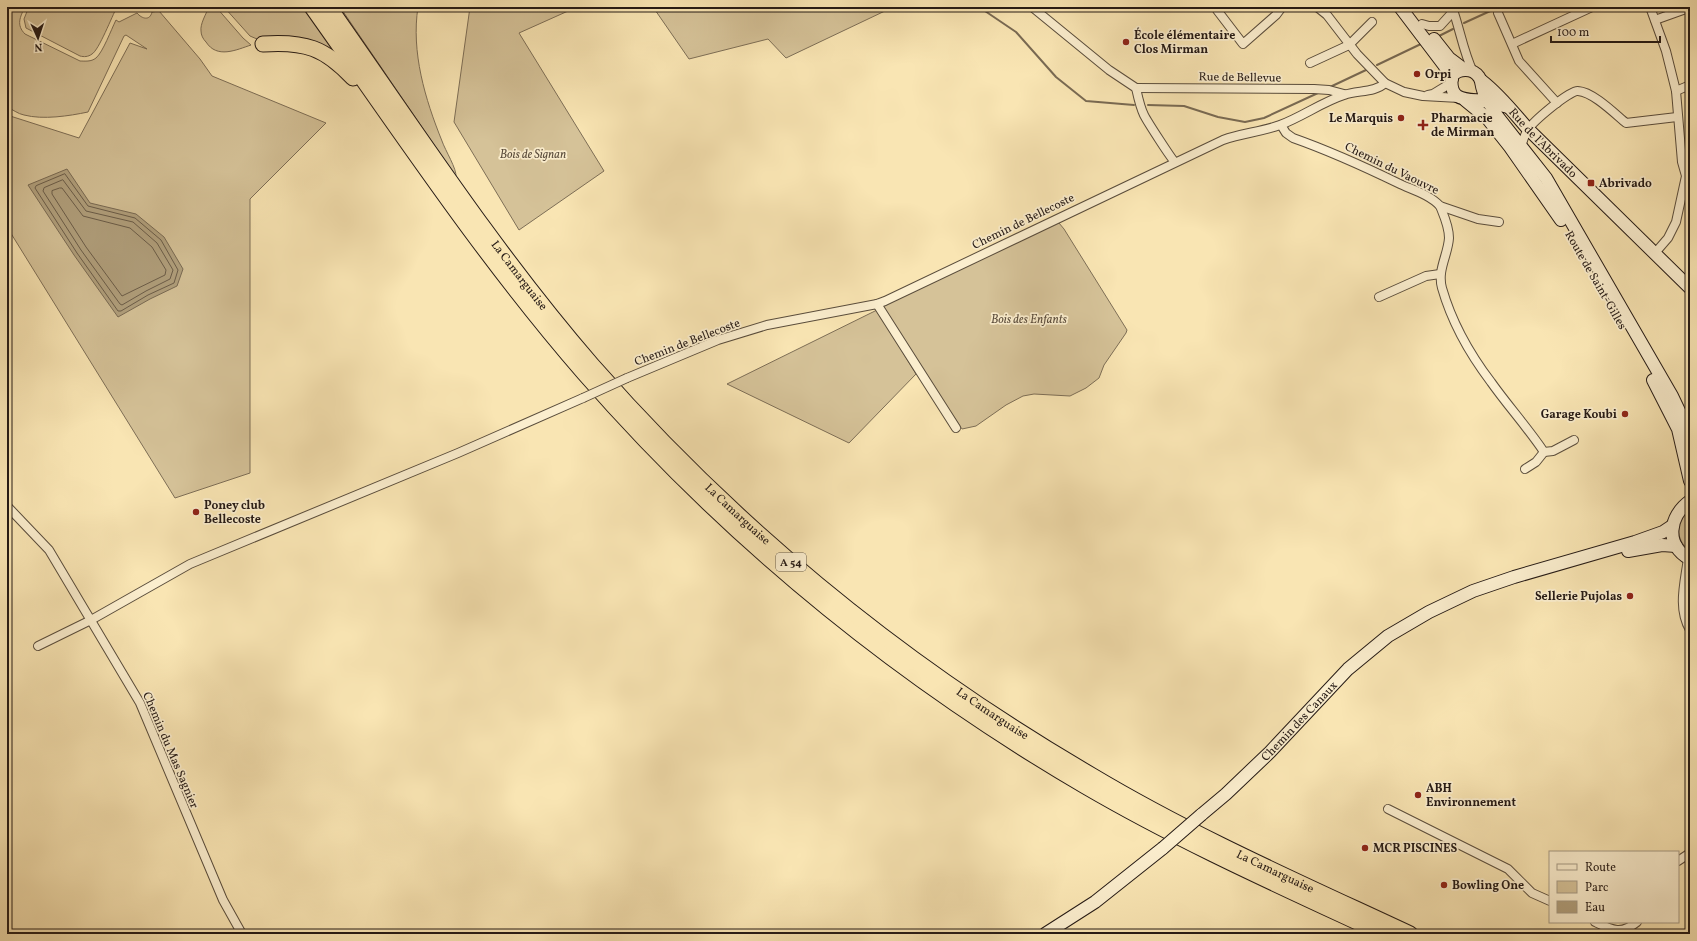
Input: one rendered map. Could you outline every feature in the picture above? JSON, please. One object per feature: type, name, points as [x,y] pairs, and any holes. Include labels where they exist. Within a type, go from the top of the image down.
[{"type":"highway","name":"La Camarguaise","points":[[312,7],[453,207],[504,275],[559,343],[584,373],[651,445],[699,494],[761,552],[855,630],[901,665],[990,727],[1088,787],[1201,848],[1383,934]]},
{"type":"highway","name":"La Camarguaise","points":[[329,7],[482,224],[535,295],[593,365],[663,441],[711,489],[814,582],[908,656],[966,697],[1037,743],[1151,809],[1247,857],[1410,934]]},
{"type":"highway","points":[[264,44],[289,43],[303,45],[324,53],[339,63],[355,81],[414,160],[453,207]]},
{"type":"highway","points":[[496,236],[535,295]]},
{"type":"main road","points":[[1400,7],[1444,65],[1452,80],[1454,92],[1464,100],[1489,102],[1508,107]]},
{"type":"main road","points":[[1407,7],[1450,58],[1479,76],[1482,86],[1475,98],[1464,100]]},
{"type":"main road","points":[[1452,80],[1459,71],[1465,68]]},
{"type":"main road","name":"Route de Saint-Gilles","points":[[1482,86],[1494,112],[1546,178],[1629,321],[1682,417],[1690,451]]},
{"type":"main road","name":"Rue de l'Abrivado","points":[[1482,86],[1501,97],[1528,129],[1690,288]]},
{"type":"main road","name":"Route de Saint-Gilles","points":[[1464,100],[1487,118],[1510,147],[1553,207],[1576,245],[1671,413],[1678,429],[1690,481]]},
{"type":"main road","points":[[1682,417],[1690,428]]},
{"type":"main road","points":[[1689,558],[1676,546],[1672,526],[1675,516],[1681,508],[1690,501],[1690,487]]},
{"type":"main road","name":"Chemin des Canaux","points":[[1045,934],[1096,902],[1163,848],[1226,794],[1270,752],[1348,669],[1388,636],[1429,612],[1473,591],[1514,577],[1582,558],[1663,532],[1672,526]]},
{"type":"main road","name":"Chemin des Canaux","points":[[1582,558],[1662,545],[1676,546]]},
{"type":"street","points":[[1032,7],[1109,70],[1136,88],[1144,115],[1172,160],[1175,162]]},
{"type":"street","points":[[1216,10],[1243,44],[1276,15],[1282,7]]},
{"type":"street","points":[[1317,7],[1327,15],[1349,45],[1385,83],[1404,92],[1424,96],[1464,100]]},
{"type":"street","points":[[1512,44],[1592,7]]},
{"type":"street","points":[[1650,7],[1666,51],[1676,91],[1682,162],[1688,176],[1676,222],[1668,238],[1655,253]]},
{"type":"street","points":[[1655,20],[1683,10],[1685,7]]},
{"type":"street","points":[[1422,24],[1428,26],[1440,26],[1445,22],[1453,8]]},
{"type":"street","points":[[1453,8],[1461,32],[1465,68]]},
{"type":"street","points":[[1498,13],[1519,61],[1557,103]]},
{"type":"street","points":[[1310,62],[1349,45],[1372,22]]},
{"type":"street","points":[[1461,42],[1466,57],[1465,68]]},
{"type":"street","points":[[1424,96],[1433,94],[1452,80]]},
{"type":"street","name":"Chemin de Bellecoste","points":[[38,646],[90,620],[190,564],[458,453],[627,378],[718,340],[767,325],[877,304],[1228,138],[1239,134],[1264,131],[1281,125],[1344,94],[1380,88],[1385,83]]},
{"type":"street","points":[[1676,91],[1690,84]]},
{"type":"street","name":"Rue de Bellevue","points":[[1136,88],[1314,89],[1329,90],[1344,94]]},
{"type":"street","points":[[1521,147],[1528,129],[1567,94],[1576,90],[1586,93],[1600,102],[1626,123],[1677,117]]},
{"type":"street","name":"Chemin du Vaouvre","points":[[1281,125],[1286,133],[1293,138],[1350,160],[1420,193],[1440,206],[1478,219],[1499,222]]},
{"type":"street","points":[[1440,206],[1447,223],[1449,238],[1440,274],[1441,285],[1450,313],[1467,347],[1490,382],[1534,437],[1544,452]]},
{"type":"street","points":[[1379,297],[1426,276],[1440,274]]},
{"type":"street","points":[[877,304],[956,428]]},
{"type":"street","points":[[1525,469],[1536,462],[1544,452],[1553,451],[1574,440]]},
{"type":"street","name":"Chemin du Mas Sagnier","points":[[7,506],[49,550],[140,703],[220,893],[242,934]]},
{"type":"street","points":[[1689,558],[1682,606],[1685,622],[1690,630]]},
{"type":"street","points":[[1683,592],[1690,578]]},
{"type":"street","points":[[1388,809],[1508,869],[1532,893],[1549,901]]},
{"type":"street","points":[[1679,860],[1690,853]]},
{"type":"street","points":[[1597,923],[1616,931],[1627,930],[1636,923]]},
{"type":"green space","points":[[7,7],[25,7],[20,18],[20,27],[25,34],[80,61],[92,60],[99,55],[116,20],[119,22],[137,13],[143,18],[148,18],[152,12],[159,11],[200,59],[212,76],[326,123],[250,199],[250,473],[175,498],[7,227],[7,115],[79,138],[130,43],[147,49],[126,35],[124,36],[88,112],[48,117],[17,113],[7,107]]},
{"type":"green space","points":[[33,7],[117,7],[95,51],[89,56],[84,57],[26,28],[24,19],[28,9],[31,11]]},
{"type":"green space","points":[[209,7],[216,7],[251,45],[227,52],[221,52],[210,47],[201,34],[202,22]]},
{"type":"green space","points":[[224,7],[304,7],[338,55],[257,39],[250,36]]},
{"type":"green space","points":[[340,7],[418,7],[416,41],[421,75],[430,109],[455,169],[456,177]]},
{"type":"green space","name":"Bois de Signan","points":[[470,7],[577,7],[519,33],[604,171],[519,230],[454,122]]},
{"type":"green space","points":[[653,7],[885,7],[887,10],[786,58],[768,39],[689,59]]},
{"type":"green space","name":"Bois des Enfants","points":[[1053,223],[1059,223],[1064,229],[1127,330],[1126,333],[1104,365],[1099,378],[1086,388],[1070,396],[1034,394],[1023,396],[1006,405],[976,426],[962,429],[880,307]]},
{"type":"green space","points":[[877,310],[916,374],[849,443],[727,384]]},
{"type":"green space","points":[[1690,508],[1690,551],[1681,541],[1679,530],[1685,513]]},
{"type":"water","points":[[67,169],[90,203],[136,214],[164,237],[183,269],[177,286],[118,317],[74,255],[28,185]]},
{"type":"waterway","points":[[973,7],[982,9],[1016,32],[1056,77],[1086,101],[1134,105]]},
{"type":"waterway","points":[[1464,23],[1499,7]]},
{"type":"waterway","points":[[1437,37],[1453,29]]},
{"type":"waterway","points":[[1377,65],[1423,43]]},
{"type":"waterway","points":[[1330,87],[1366,70]]},
{"type":"waterway","points":[[1148,105],[1184,106],[1218,117],[1245,122],[1264,118],[1318,93]]},
{"type":"place","name":"École élémentaire Clos Mirman","points":[[1126,42]]},
{"type":"place","name":"Orpi","points":[[1417,74]]},
{"type":"place","name":"Le Marquis","points":[[1401,118]]},
{"type":"place","name":"Pharmacie de Mirman","points":[[1423,125]]},
{"type":"place","name":"Abrivado","points":[[1591,183]]},
{"type":"place","name":"Garage Koubi","points":[[1625,414]]},
{"type":"place","name":"Poney club Bellecoste","points":[[196,512]]},
{"type":"place","name":"Sellerie Pujolas","points":[[1630,596]]},
{"type":"place","name":"ABH Environnement","points":[[1418,795]]},
{"type":"place","name":"MCR PISCINES","points":[[1365,848]]},
{"type":"place","name":"Bowling One","points":[[1444,885]]}]
